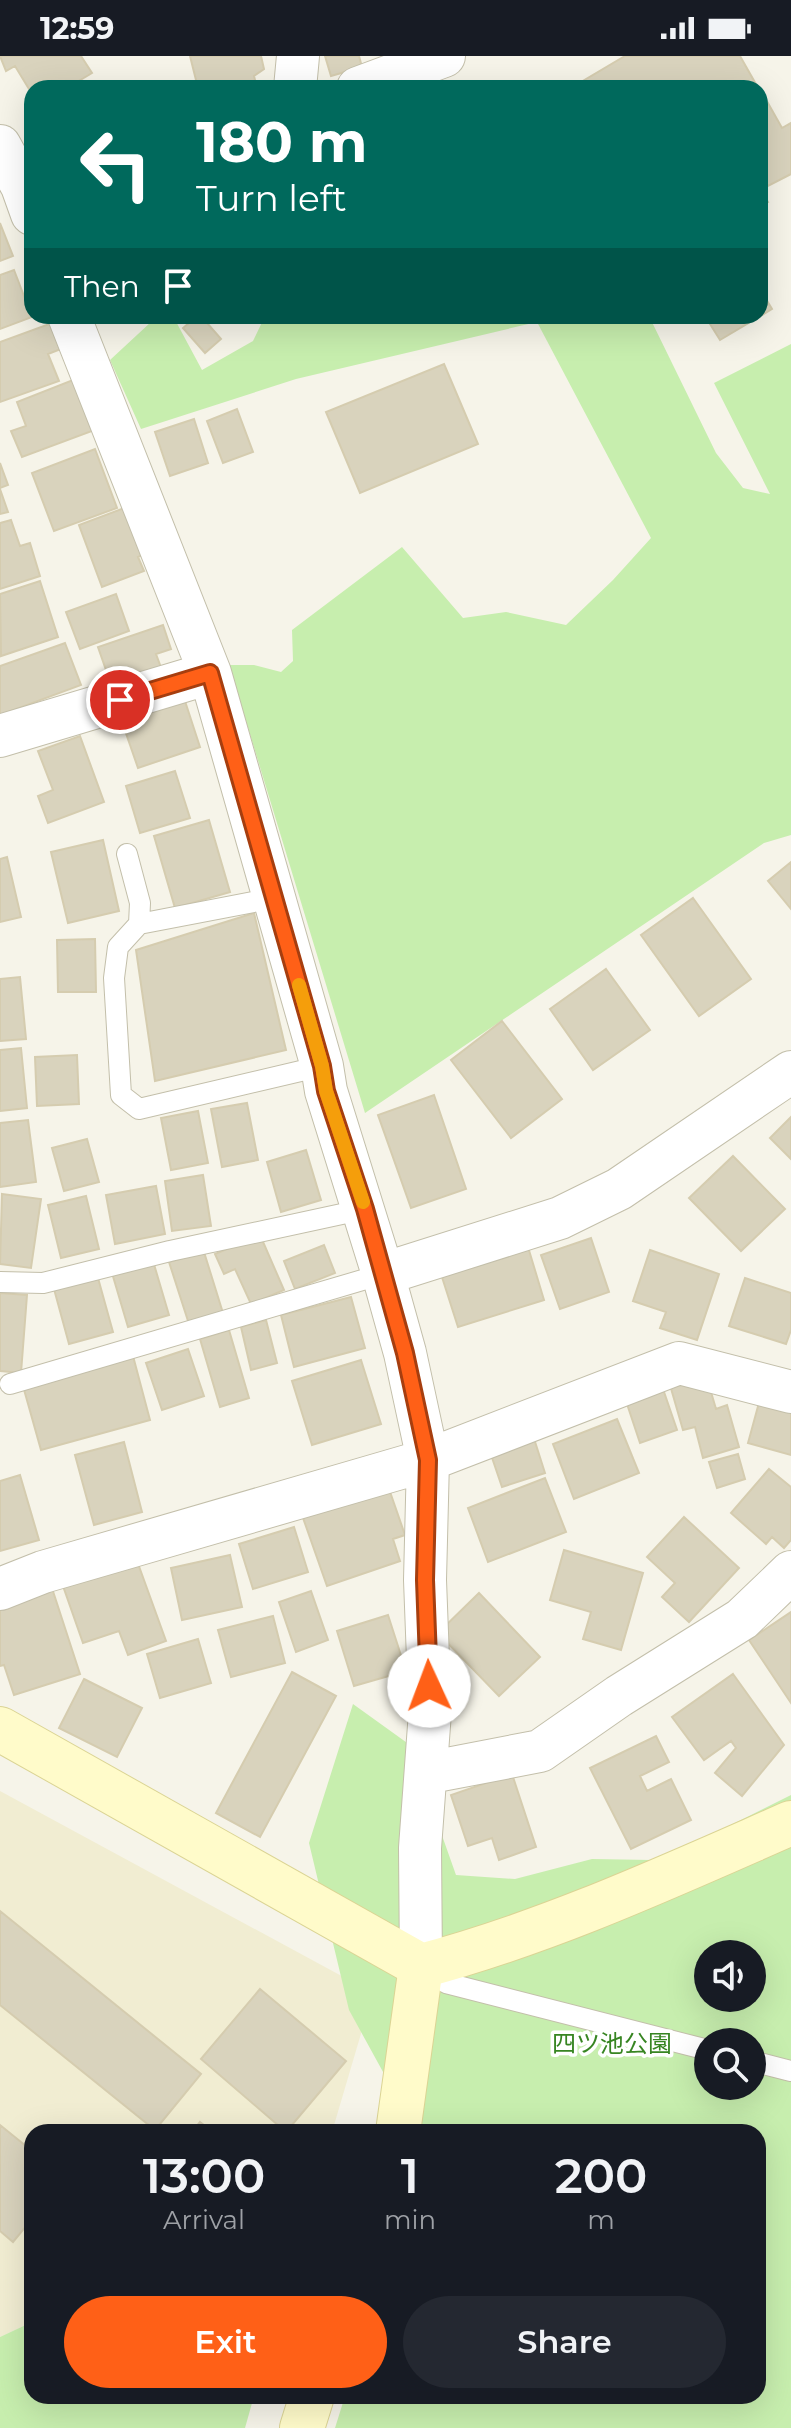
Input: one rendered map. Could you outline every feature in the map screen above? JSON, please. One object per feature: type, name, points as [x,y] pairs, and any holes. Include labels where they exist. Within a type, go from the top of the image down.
[{"type":"street","points":[[296,80],[298,56]]},
{"type":"street","points":[[380,80],[444,56]]},
{"type":"street","points":[[0,146],[21,193]]},
{"type":"street","points":[[72,324],[210,673],[322,1066],[326,1091],[365,1209],[405,1353],[428,1460],[425,1580],[430,1712],[420,1848],[434,1974],[400,2124]]},
{"type":"street","points":[[0,736],[210,673]]},
{"type":"street","points":[[383,1274],[560,1218],[619,1189],[791,1072]]},
{"type":"street","points":[[0,1589],[43,1572],[428,1460],[679,1363],[791,1392]]},
{"type":"street","points":[[426,1773],[540,1751],[619,1696],[742,1619],[791,1572]]},
{"type":"street","points":[[0,1729],[434,1974]]},
{"type":"street","points":[[434,1974],[479,1951],[592,1908],[791,1823]]},
{"type":"street","points":[[302,2428],[310,2404]]},
{"type":"lane","points":[[127,854],[140,903],[139,924]]},
{"type":"lane","points":[[274,898],[139,924],[118,947],[114,978],[121,1095],[139,1109],[322,1066]]},
{"type":"lane","points":[[0,1282],[43,1283],[170,1251],[365,1209]]},
{"type":"lane","points":[[10,1384],[383,1274]]},
{"type":"lane","points":[[434,1974],[694,2046]]},
{"type":"lane","points":[[766,2065],[791,2071]]},
{"type":"shaded area","points":[[0,1791],[373,1993],[334,2124],[24,2124],[24,2326],[0,2337]]},
{"type":"green space","points":[[149,324],[177,324],[202,370],[253,341],[261,324],[529,324],[296,379],[141,429],[110,360]]},
{"type":"green space","points":[[538,324],[653,324],[716,453],[743,488],[770,494],[714,383],[791,344],[791,835],[764,843],[365,1113],[229,665],[254,665],[281,672],[293,661],[292,630],[402,547],[463,618],[506,612],[566,625],[651,538]]},
{"type":"green space","name":"四ツ池公園","points":[[353,1704],[410,1745],[456,1875],[515,1879],[592,1859],[652,1860],[791,1795],[791,2428],[335,2428],[342,2404],[766,2404],[766,2124],[412,2124],[349,2010],[309,1843]]},
{"type":"green space","points":[[24,2326],[24,2404],[252,2404],[245,2428],[0,2428],[0,2337]]},
{"type":"building","points":[[0,56],[81,56],[92,73],[80,80],[24,81],[15,66],[6,71]]},
{"type":"building","points":[[190,56],[261,56],[264,69],[254,76],[255,80],[196,80]]},
{"type":"building","points":[[325,56],[359,56],[362,67],[331,76]]},
{"type":"building","points":[[625,56],[740,56],[754,80],[584,80]]},
{"type":"building","points":[[768,103],[782,128],[791,123],[791,174],[768,186]]},
{"type":"building","points":[[0,223],[13,256],[0,261]]},
{"type":"building","points":[[14,270],[24,296],[24,320],[0,329],[0,275]]},
{"type":"building","points":[[52,324],[61,349],[48,354],[59,381],[0,402],[0,342]]},
{"type":"building","points":[[188,324],[208,324],[221,339],[205,353],[183,328]]},
{"type":"building","points":[[710,324],[747,324],[720,340]]},
{"type":"building","points":[[444,364],[478,444],[360,493],[326,412]]},
{"type":"building","points":[[73,380],[92,431],[22,457],[11,431],[26,426],[17,402]]},
{"type":"building","points":[[237,409],[253,452],[223,463],[207,421]]},
{"type":"building","points":[[194,419],[208,463],[170,476],[155,432]]},
{"type":"building","points":[[95,449],[117,508],[54,531],[32,473]]},
{"type":"building","points":[[0,463],[8,485],[0,488]]},
{"type":"building","points":[[0,489],[8,512],[0,514]]},
{"type":"building","points":[[127,507],[145,554],[138,557],[144,571],[102,587],[79,525]]},
{"type":"building","points":[[11,520],[20,546],[30,543],[40,576],[0,589],[0,523]]},
{"type":"building","points":[[40,581],[58,637],[1,656],[0,594]]},
{"type":"building","points":[[116,594],[129,631],[80,649],[66,612]]},
{"type":"building","points":[[163,625],[171,649],[156,654],[163,673],[113,690],[98,647]]},
{"type":"building","points":[[65,643],[81,685],[0,715],[0,666]]},
{"type":"building","points":[[184,698],[200,747],[138,768],[121,719]]},
{"type":"building","points":[[80,736],[104,802],[48,823],[38,796],[53,790],[38,751]]},
{"type":"building","points":[[175,771],[190,818],[140,833],[126,786]]},
{"type":"building","points":[[209,820],[230,892],[175,908],[154,836]]},
{"type":"building","points":[[103,840],[119,911],[68,923],[51,852]]},
{"type":"building","points":[[7,857],[21,917],[0,922],[0,859]]},
{"type":"building","points":[[791,862],[791,909],[768,881]]},
{"type":"building","points":[[693,898],[751,979],[699,1016],[641,935]]},
{"type":"building","points":[[254,913],[286,1050],[155,1081],[136,950]]},
{"type":"building","points":[[95,939],[96,992],[58,992],[57,940]]},
{"type":"building","points":[[606,969],[650,1030],[593,1070],[550,1009]]},
{"type":"building","points":[[20,977],[26,1039],[0,1041],[0,979]]},
{"type":"building","points":[[502,1021],[562,1099],[511,1138],[451,1060]]},
{"type":"building","points":[[21,1048],[27,1108],[0,1111],[0,1050]]},
{"type":"building","points":[[77,1055],[79,1104],[37,1106],[35,1057]]},
{"type":"building","points":[[434,1095],[466,1189],[411,1208],[378,1115]]},
{"type":"building","points":[[247,1103],[258,1160],[222,1167],[211,1109]]},
{"type":"building","points":[[198,1111],[208,1163],[171,1170],[161,1118]]},
{"type":"building","points":[[791,1117],[791,1159],[770,1138]]},
{"type":"building","points":[[28,1120],[36,1182],[0,1187],[0,1123]]},
{"type":"building","points":[[87,1139],[99,1182],[64,1191],[52,1148]]},
{"type":"building","points":[[306,1150],[321,1200],[281,1212],[267,1162]]},
{"type":"building","points":[[733,1156],[785,1209],[741,1251],[689,1198]]},
{"type":"building","points":[[203,1175],[211,1226],[172,1231],[165,1181]]},
{"type":"building","points":[[156,1186],[165,1234],[115,1244],[106,1195]]},
{"type":"building","points":[[2,1194],[41,1199],[31,1268],[0,1264]]},
{"type":"building","points":[[86,1196],[99,1249],[61,1258],[48,1205]]},
{"type":"building","points":[[260,1235],[284,1290],[251,1304],[235,1269],[224,1274],[215,1254]]},
{"type":"building","points":[[591,1238],[609,1292],[560,1309],[541,1255]]},
{"type":"building","points":[[324,1245],[335,1273],[295,1289],[284,1261]]},
{"type":"building","points":[[528,1247],[544,1300],[458,1327],[441,1274]]},
{"type":"building","points":[[650,1250],[719,1274],[697,1340],[660,1328],[666,1312],[633,1301]]},
{"type":"building","points":[[204,1252],[223,1313],[189,1324],[169,1262]]},
{"type":"building","points":[[153,1261],[169,1315],[128,1327],[112,1273]]},
{"type":"building","points":[[98,1278],[113,1332],[69,1344],[54,1289]]},
{"type":"building","points":[[745,1278],[791,1293],[791,1330],[786,1344],[729,1326]]},
{"type":"building","points":[[0,1293],[27,1295],[21,1373],[0,1371]]},
{"type":"building","points":[[351,1297],[365,1348],[294,1367],[281,1315]]},
{"type":"building","points":[[266,1320],[277,1363],[251,1370],[241,1327]]},
{"type":"building","points":[[229,1330],[249,1398],[220,1407],[200,1339]]},
{"type":"building","points":[[188,1349],[204,1396],[162,1410],[146,1363]]},
{"type":"building","points":[[133,1356],[150,1420],[41,1450],[23,1386]]},
{"type":"building","points":[[361,1360],[381,1424],[312,1445],[292,1381]]},
{"type":"building","points":[[706,1375],[716,1409],[727,1405],[739,1447],[703,1458],[695,1427],[683,1430],[670,1385]]},
{"type":"building","points":[[663,1389],[677,1430],[640,1443],[626,1401]]},
{"type":"building","points":[[760,1399],[791,1408],[791,1455],[748,1443]]},
{"type":"building","points":[[617,1419],[639,1473],[574,1499],[553,1444]]},
{"type":"building","points":[[530,1426],[545,1473],[502,1487],[486,1440]]},
{"type":"building","points":[[124,1442],[142,1512],[94,1525],[75,1455]]},
{"type":"building","points":[[738,1454],[745,1479],[717,1488],[709,1462]]},
{"type":"building","points":[[769,1469],[791,1487],[791,1540],[784,1548],[772,1537],[766,1544],[731,1513]]},
{"type":"building","points":[[20,1475],[39,1540],[0,1551],[0,1481]]},
{"type":"building","points":[[545,1478],[566,1532],[488,1562],[468,1508]]},
{"type":"building","points":[[388,1486],[405,1535],[393,1539],[400,1561],[327,1586],[302,1515]]},
{"type":"building","points":[[684,1517],[739,1568],[689,1622],[662,1597],[675,1583],[647,1557]]},
{"type":"building","points":[[294,1527],[308,1572],[253,1589],[239,1544]]},
{"type":"building","points":[[564,1550],[643,1573],[621,1650],[583,1639],[591,1612],[550,1600]]},
{"type":"building","points":[[230,1555],[242,1607],[182,1620],[171,1568]]},
{"type":"building","points":[[136,1558],[166,1641],[128,1655],[119,1631],[83,1643],[62,1583]]},
{"type":"building","points":[[49,1579],[80,1674],[14,1695],[4,1665],[0,1666],[0,1595]]},
{"type":"building","points":[[311,1591],[328,1640],[296,1652],[279,1602]]},
{"type":"building","points":[[479,1593],[540,1657],[499,1696],[438,1633]]},
{"type":"building","points":[[791,1612],[791,1703],[749,1640]]},
{"type":"building","points":[[388,1615],[406,1671],[354,1686],[337,1631]]},
{"type":"building","points":[[273,1616],[285,1663],[231,1677],[218,1630]]},
{"type":"building","points":[[198,1639],[211,1683],[160,1698],[147,1654]]},
{"type":"building","points":[[292,1672],[336,1696],[260,1837],[216,1813]]},
{"type":"building","points":[[733,1674],[784,1745],[742,1796],[715,1773],[736,1748],[731,1741],[704,1760],[672,1717]]},
{"type":"building","points":[[84,1679],[142,1708],[117,1757],[59,1728]]},
{"type":"building","points":[[656,1736],[669,1762],[640,1776],[647,1791],[671,1779],[691,1820],[631,1849],[590,1768]]},
{"type":"building","points":[[512,1774],[536,1847],[499,1860],[492,1838],[468,1846],[451,1795]]},
{"type":"building","points":[[0,1911],[201,2074],[160,2124],[148,2124],[0,2005]]},
{"type":"building","points":[[260,1989],[346,2061],[293,2124],[277,2124],[201,2059]]},
{"type":"building","points":[[0,2125],[24,2144],[24,2229],[13,2242],[0,2231]]},
{"type":"slow traffic","points":[[299,985],[326,1091],[363,1202]]},
{"type":"route","points":[[120,700],[210,673],[322,1066],[326,1091],[365,1209],[405,1353],[428,1460],[425,1580],[429,1686]]}]
